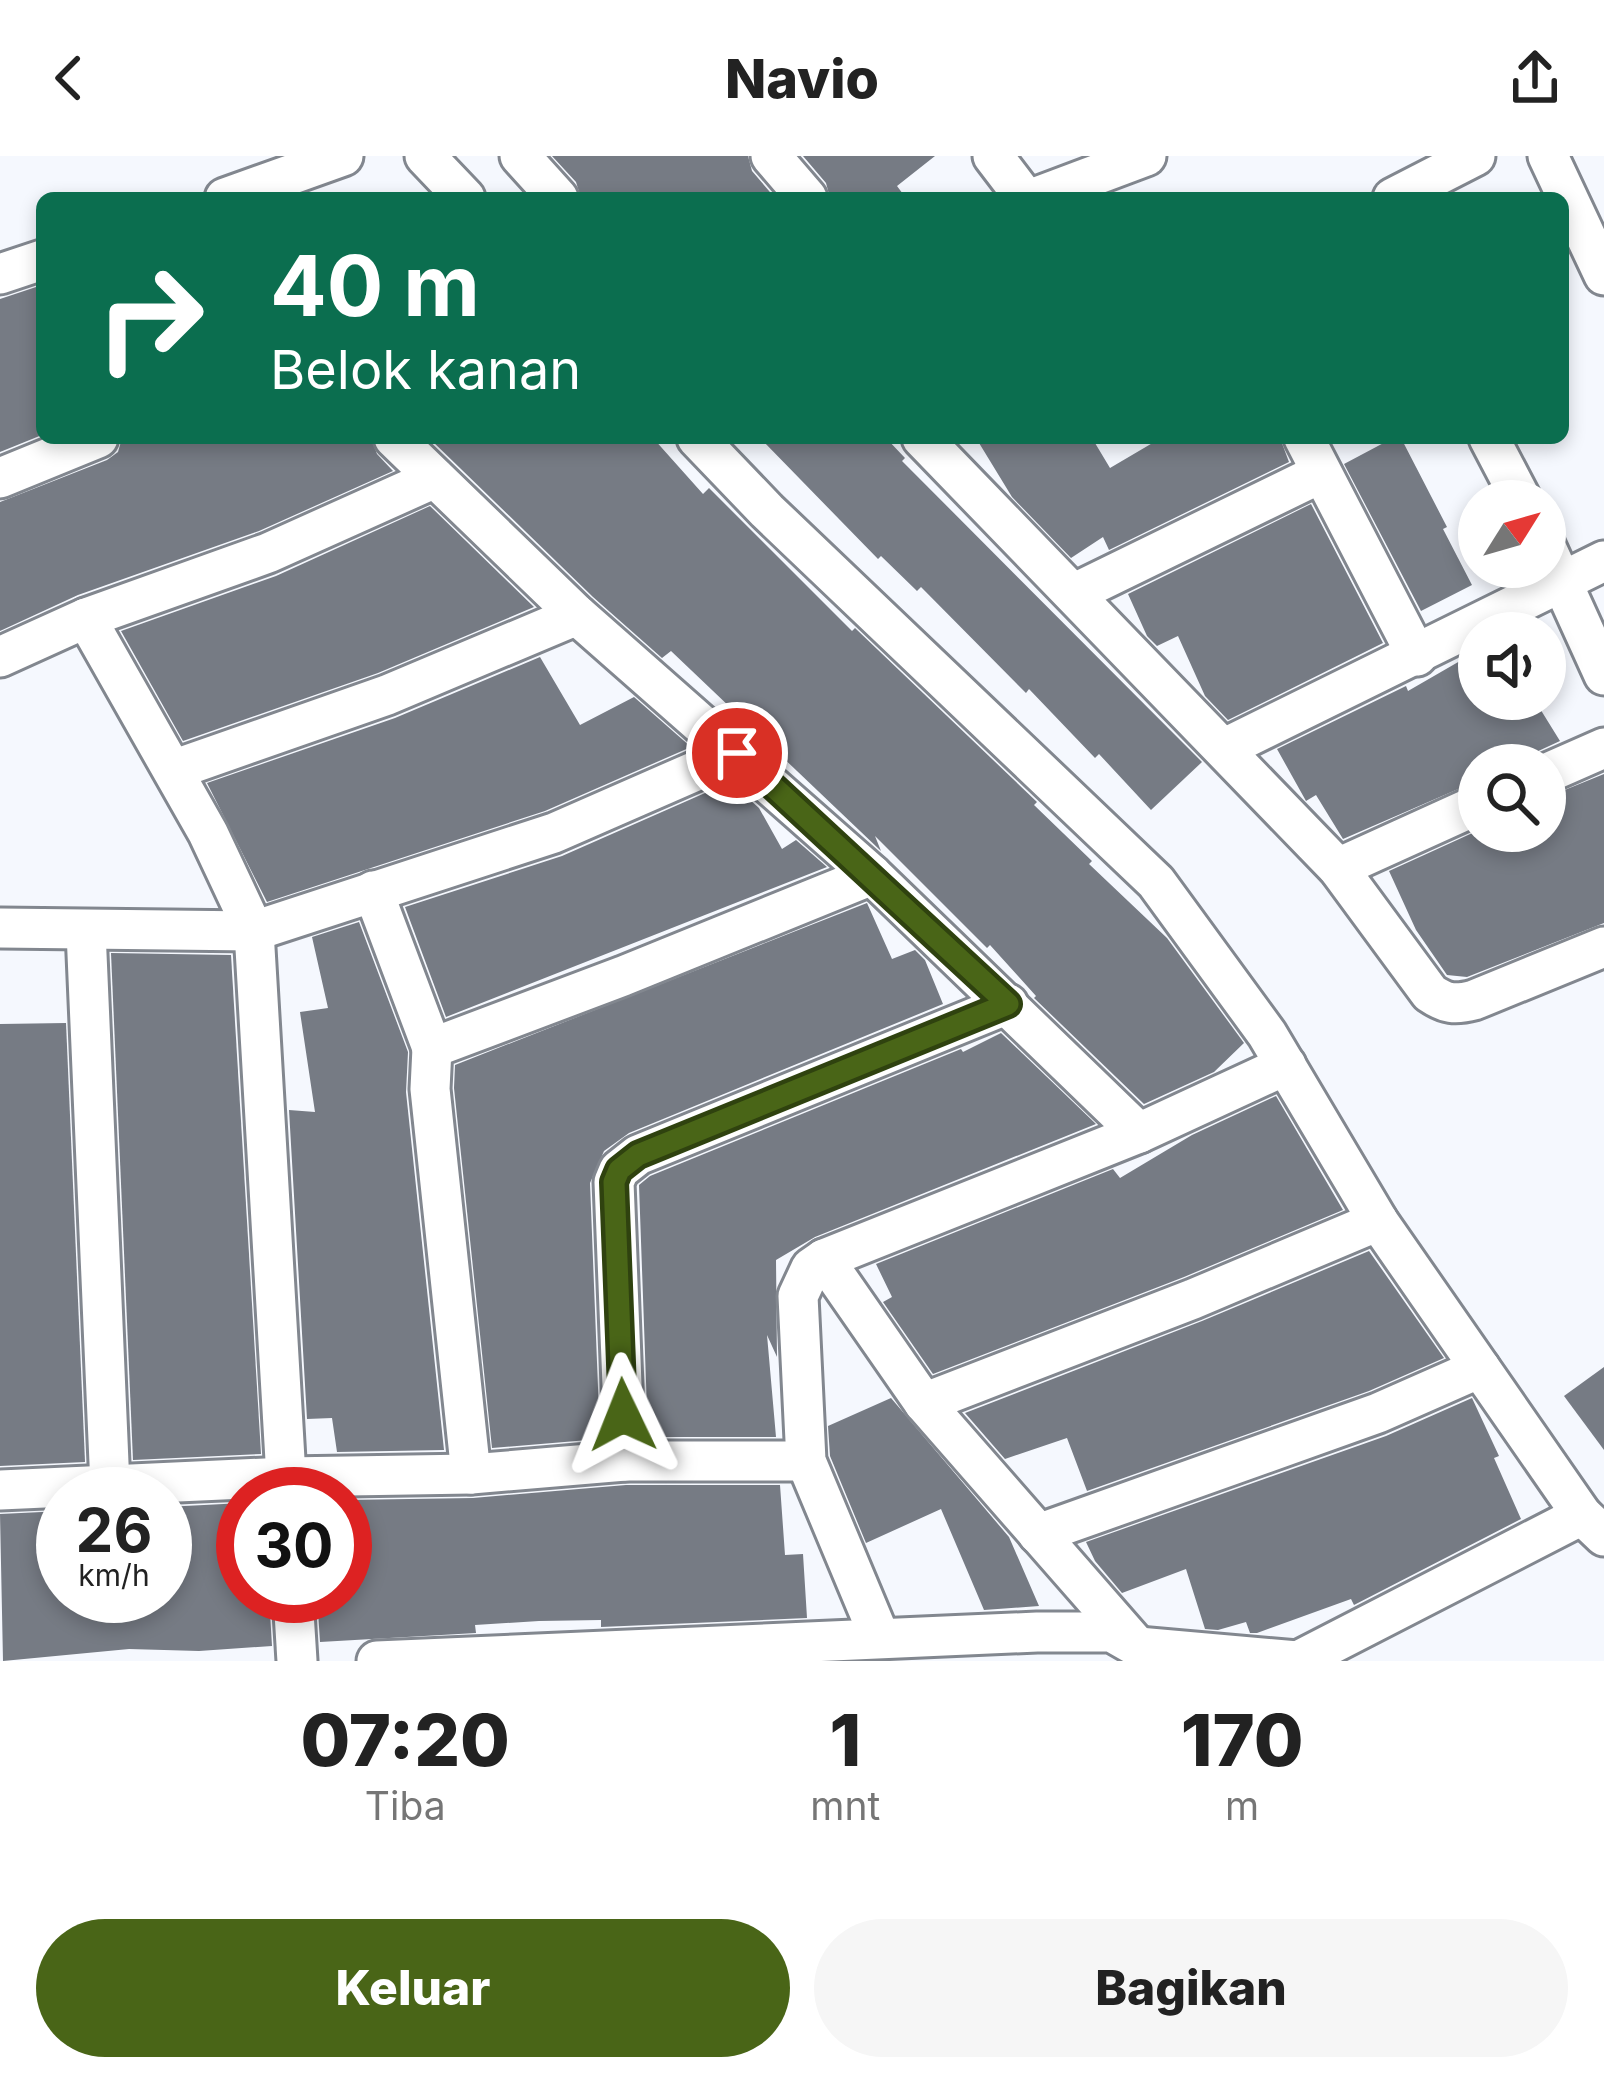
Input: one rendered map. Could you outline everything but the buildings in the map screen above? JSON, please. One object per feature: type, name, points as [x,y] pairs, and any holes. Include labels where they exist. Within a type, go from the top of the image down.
[{"type":"street","points":[[242,192],[343,156]]},
{"type":"street","points":[[424,156],[459,192]]},
{"type":"street","points":[[520,156],[553,192]]},
{"type":"street","points":[[771,156],[802,192]]},
{"type":"street","points":[[993,156],[1025,192]]},
{"type":"street","points":[[1047,192],[1146,156]]},
{"type":"street","points":[[1405,192],[1474,156]]},
{"type":"street","points":[[1548,156],[1565,192]]},
{"type":"street","points":[[1569,201],[1604,275]]},
{"type":"street","points":[[0,274],[36,262]]},
{"type":"street","points":[[0,478],[83,444]]},
{"type":"street","points":[[400,444],[577,616],[872,875],[1138,1133]]},
{"type":"street","points":[[377,1661],[1112,1632],[1138,1647],[1297,1661],[1593,1525],[1378,1220],[1286,1065],[1134,857],[767,511],[703,444]]},
{"type":"street","points":[[928,444],[1338,868],[1430,993],[1444,1002],[1474,1000],[1604,947]]},
{"type":"street","points":[[1493,444],[1511,480]]},
{"type":"street","points":[[1075,593],[1313,455],[1417,656]]},
{"type":"street","points":[[0,658],[86,619],[268,553],[435,478]]},
{"type":"street","points":[[1566,562],[1604,561]]},
{"type":"street","points":[[1225,748],[1417,656],[1516,588]]},
{"type":"street","points":[[1566,588],[1604,675]]},
{"type":"street","points":[[173,770],[387,695],[577,616]]},
{"type":"street","points":[[86,619],[229,871],[254,931],[285,1467]]},
{"type":"street","points":[[1566,765],[1604,748]]},
{"type":"street","points":[[0,928],[254,931],[554,833],[737,753]]},
{"type":"street","points":[[1338,868],[1458,814]]},
{"type":"street","points":[[432,1048],[872,875]]},
{"type":"street","points":[[373,891],[432,1048],[430,1090],[471,1474]]},
{"type":"street","points":[[86,931],[109,1467]]},
{"type":"street","points":[[625,1461],[614,1182],[619,1170],[638,1155],[1008,1004]]},
{"type":"street","points":[[880,1638],[806,1461],[798,1296],[811,1268],[1138,1133],[1286,1065]]},
{"type":"street","points":[[924,1402],[1193,1299],[1378,1220]]},
{"type":"street","points":[[824,1259],[924,1402],[1138,1647]]},
{"type":"street","points":[[1038,1534],[1378,1413],[1480,1367]]},
{"type":"street","points":[[372,1480],[625,1461],[806,1461]]},
{"type":"street","points":[[0,1490],[36,1489]]},
{"type":"street","points":[[295,1623],[297,1661]]},
{"type":"route","points":[[623,1415],[614,1182],[619,1170],[638,1155],[1008,1004],[737,753]]}]
